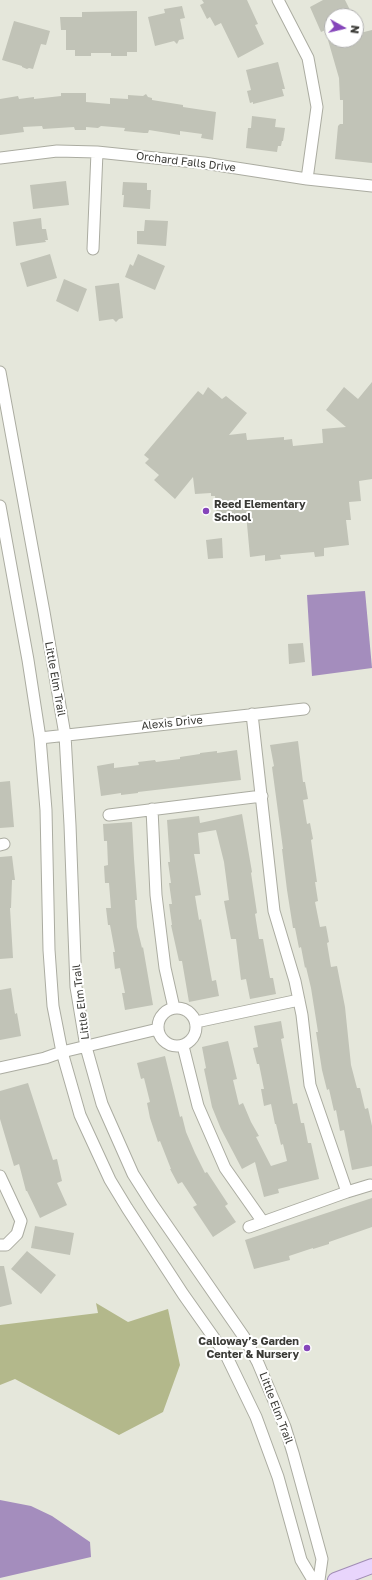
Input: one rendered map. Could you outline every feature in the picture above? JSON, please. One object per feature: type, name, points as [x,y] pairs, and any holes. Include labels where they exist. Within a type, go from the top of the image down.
[{"type":"main road","points":[[335,1580],[372,1566]]},
{"type":"street","points":[[278,0],[308,58],[317,107],[307,178]]},
{"type":"street","name":"Orchard Falls Drive","points":[[0,158],[57,151],[97,152],[204,163],[372,186]]},
{"type":"street","points":[[93,249],[97,152]]},
{"type":"street","name":"Little Elm Trail","points":[[0,372],[65,736],[76,988],[86,1047],[102,1104],[133,1174],[156,1210],[244,1337],[258,1363],[285,1427],[293,1453],[322,1559],[318,1580]]},
{"type":"street","name":"Little Elm Trail","points":[[0,506],[28,660],[40,738],[46,810],[49,950],[53,1006],[62,1052],[80,1115],[110,1180],[127,1208],[182,1294],[226,1355],[256,1416],[278,1478],[301,1560],[313,1580]]},
{"type":"street","name":"Alexis Drive","points":[[40,738],[252,714],[304,710]]},
{"type":"street","points":[[252,714],[274,911],[295,981],[299,1000],[310,1085],[347,1192]]},
{"type":"street","points":[[109,815],[262,796]]},
{"type":"street","points":[[152,809],[156,895],[165,968],[174,1008]]},
{"type":"street","points":[[196,1022],[299,1000]]},
{"type":"street","points":[[174,1008],[185,1009],[190,1012],[196,1022],[195,1034],[192,1039],[183,1046],[176,1046],[164,1041],[160,1036],[158,1029],[160,1018],[168,1010],[174,1008]]},
{"type":"street","points":[[0,1068],[158,1029]]},
{"type":"street","points":[[183,1046],[198,1106],[225,1168],[263,1222]]},
{"type":"street","points":[[0,1176],[20,1221],[17,1234],[6,1244],[0,1245]]},
{"type":"street","points":[[249,1227],[370,1185]]},
{"type":"green space","points":[[96,1303],[128,1322],[168,1309],[180,1365],[163,1412],[119,1435],[15,1379],[0,1385],[0,1325],[98,1313]]},
{"type":"shaded area","points":[[365,591],[372,668],[312,676],[307,595]]},
{"type":"shaded area","points":[[0,1500],[31,1506],[52,1516],[90,1542],[91,1557],[0,1578]]},
{"type":"building","points":[[202,0],[247,0],[258,24],[255,25],[264,44],[238,58],[221,23],[215,26],[210,17],[207,19],[200,5],[204,3]]},
{"type":"building","points":[[323,0],[345,0],[349,8],[324,8],[324,31],[321,32],[310,7]]},
{"type":"building","points":[[182,6],[185,18],[180,19],[184,39],[179,40],[177,44],[174,41],[155,46],[148,17],[165,13],[164,9]]},
{"type":"building","points":[[137,11],[137,52],[127,52],[127,56],[111,56],[111,53],[91,53],[91,56],[75,56],[75,50],[66,50],[66,30],[61,30],[60,17],[82,17],[82,12]]},
{"type":"building","points":[[14,21],[50,31],[46,45],[41,44],[33,69],[27,69],[2,60]]},
{"type":"building","points":[[372,30],[372,163],[335,159],[338,126],[343,124],[343,100],[340,100],[339,78],[330,48],[364,48],[364,32]]},
{"type":"building","points":[[278,62],[285,89],[282,89],[284,96],[253,104],[253,102],[250,103],[247,91],[251,90],[246,70]]},
{"type":"building","points":[[61,93],[86,93],[86,102],[110,104],[110,98],[128,99],[128,95],[143,96],[146,94],[148,97],[152,98],[152,100],[216,112],[213,140],[201,138],[202,134],[180,131],[180,135],[149,130],[148,133],[144,133],[124,131],[125,128],[101,126],[98,128],[86,127],[86,130],[75,130],[74,127],[43,129],[42,126],[23,127],[24,132],[0,135],[0,99],[18,96],[19,99],[34,97],[34,99],[61,96]]},
{"type":"building","points":[[252,116],[276,119],[275,127],[285,128],[283,141],[281,146],[278,146],[277,152],[246,148],[248,128],[251,128]]},
{"type":"building","points":[[66,181],[69,205],[33,209],[30,185]]},
{"type":"building","points":[[123,182],[147,183],[147,190],[151,190],[150,209],[123,207]]},
{"type":"building","points":[[41,218],[42,229],[46,229],[48,240],[45,240],[46,242],[16,246],[13,222]]},
{"type":"building","points":[[145,220],[168,221],[166,246],[137,244],[137,231],[144,231]]},
{"type":"building","points":[[50,254],[57,278],[27,287],[20,263]]},
{"type":"building","points":[[138,254],[165,266],[155,290],[125,277],[130,264],[133,266]]},
{"type":"building","points":[[64,279],[87,289],[78,312],[56,301]]},
{"type":"building","points":[[119,283],[123,318],[116,322],[113,319],[99,321],[95,286]]},
{"type":"building","name":"Reed Elementary School","points":[[372,382],[372,479],[359,481],[361,501],[349,502],[351,520],[346,520],[349,545],[324,548],[324,556],[315,557],[314,552],[280,555],[281,559],[265,561],[265,555],[250,557],[246,513],[217,516],[215,496],[211,496],[211,493],[195,494],[193,477],[175,499],[154,480],[159,475],[145,463],[149,459],[144,455],[198,391],[203,395],[208,387],[222,399],[226,396],[247,413],[229,435],[246,433],[247,440],[284,437],[284,440],[292,439],[293,446],[323,443],[322,429],[346,427],[326,410],[344,387],[358,399]]},
{"type":"building","points":[[222,538],[223,558],[208,559],[206,540]]},
{"type":"building","points":[[303,643],[305,662],[289,664],[288,644]]},
{"type":"building","points":[[298,741],[303,782],[305,782],[308,799],[303,800],[307,824],[310,823],[313,839],[311,840],[318,901],[315,902],[320,927],[326,926],[331,967],[337,966],[345,1007],[351,1065],[357,1088],[360,1088],[365,1109],[368,1108],[372,1126],[372,1166],[352,1170],[344,1130],[340,1131],[336,1110],[334,1111],[329,1089],[327,1090],[322,1070],[311,988],[301,947],[299,948],[295,928],[293,928],[287,890],[272,767],[274,766],[270,745]]},
{"type":"building","points":[[237,750],[241,780],[121,795],[121,793],[101,796],[97,766],[114,763],[114,768],[139,765],[138,762],[155,760],[156,762],[180,759],[180,757],[200,753],[217,751],[217,753]]},
{"type":"building","points":[[10,781],[14,827],[0,828],[0,782]]},
{"type":"building","points":[[242,814],[252,872],[257,913],[255,914],[259,939],[263,939],[270,978],[273,978],[276,994],[250,999],[246,979],[241,980],[236,939],[231,939],[224,901],[229,900],[224,862],[216,830],[198,833],[200,854],[194,854],[201,895],[195,896],[199,920],[201,919],[212,981],[216,980],[219,996],[189,1002],[182,961],[179,961],[171,925],[169,904],[172,904],[169,883],[171,883],[168,862],[170,862],[167,820],[199,816],[200,823]]},
{"type":"building","points":[[132,822],[137,900],[135,900],[137,927],[142,948],[143,947],[153,1005],[125,1010],[122,993],[125,993],[120,968],[115,969],[113,952],[115,952],[110,925],[108,925],[106,908],[111,908],[109,883],[105,883],[104,866],[108,865],[107,841],[104,841],[103,824]]},
{"type":"building","points":[[12,856],[15,880],[12,880],[10,908],[13,958],[0,959],[0,857]]},
{"type":"building","points":[[11,988],[15,1014],[17,1013],[21,1036],[0,1040],[0,990]]},
{"type":"building","points":[[281,1021],[284,1038],[281,1039],[293,1104],[297,1103],[301,1123],[304,1123],[308,1143],[311,1143],[319,1179],[278,1189],[279,1193],[264,1197],[255,1162],[242,1169],[221,1129],[212,1107],[204,1069],[206,1068],[202,1047],[228,1041],[237,1079],[233,1080],[239,1105],[243,1103],[259,1136],[256,1137],[271,1166],[287,1161],[283,1144],[281,1145],[275,1124],[271,1104],[264,1106],[261,1089],[264,1089],[259,1064],[257,1064],[253,1048],[258,1047],[254,1026]]},
{"type":"building","points":[[165,1056],[180,1117],[182,1116],[186,1132],[205,1173],[207,1172],[228,1204],[225,1206],[236,1222],[213,1237],[193,1207],[197,1205],[182,1182],[178,1184],[170,1169],[160,1141],[158,1142],[150,1118],[147,1103],[150,1102],[144,1078],[141,1079],[137,1063]]},
{"type":"building","points":[[28,1083],[53,1160],[57,1159],[62,1181],[57,1183],[67,1205],[40,1218],[26,1191],[19,1164],[14,1166],[0,1119],[0,1091]]},
{"type":"building","points":[[372,1198],[372,1227],[329,1242],[329,1244],[289,1256],[290,1260],[254,1269],[245,1240]]},
{"type":"building","points":[[35,1226],[74,1233],[70,1255],[31,1248]]},
{"type":"building","points":[[27,1251],[56,1275],[41,1294],[11,1269]]},
{"type":"building","points":[[0,1266],[4,1266],[12,1304],[0,1307]]},
{"type":"place","name":"Reed Elementary School","points":[[206,511]]},
{"type":"place","name":"Calloway’s Garden Center & Nursery","points":[[307,1348]]}]
